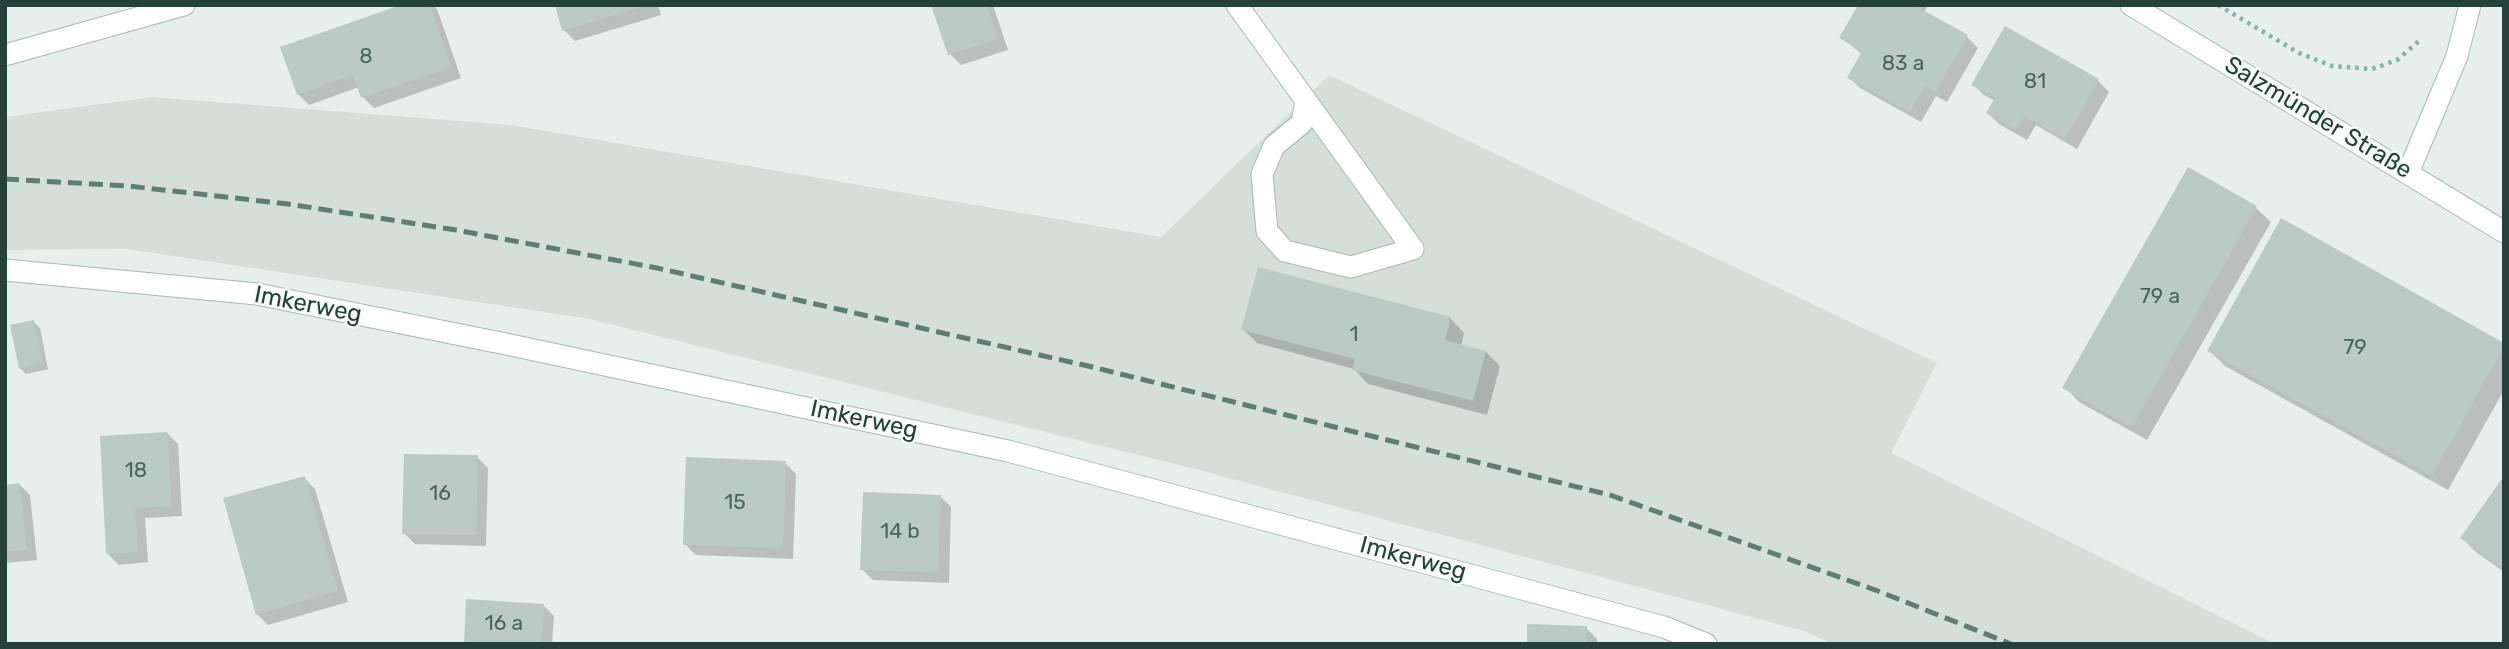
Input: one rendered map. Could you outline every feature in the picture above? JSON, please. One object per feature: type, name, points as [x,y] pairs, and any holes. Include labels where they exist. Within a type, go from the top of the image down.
[{"type":"street","points":[[5,55],[184,5]]},
{"type":"street","points":[[1237,5],[1413,249],[1351,267],[1285,251],[1267,231],[1262,174],[1274,146],[1302,122],[1306,101]]},
{"type":"street","name":"Salzmünder Straße","points":[[2131,5],[2504,232]]},
{"type":"street","points":[[2408,173],[2457,56],[2470,5]]},
{"type":"street","name":"Imkerweg","points":[[5,270],[257,293],[1008,451],[1664,627],[1706,644]]},
{"type":"path","points":[[2218,5],[2299,53],[2332,66],[2372,69],[2384,65],[2406,53],[2416,45],[2423,34]]},
{"type":"shaded area","points":[[1329,75],[1937,363],[1891,453],[2275,644],[1833,644],[1804,631],[1206,472],[590,319],[127,249],[5,250],[5,117],[152,97],[511,125],[1161,237]]},
{"type":"building","points":[[401,5],[430,5],[451,67],[361,98],[353,75],[297,95],[280,47]]},
{"type":"building","points":[[555,5],[645,5],[645,6],[562,31]]},
{"type":"building","points":[[931,5],[987,5],[998,39],[948,55]]},
{"type":"building","points":[[1858,5],[1914,5],[1968,35],[1936,92],[1925,86],[1910,112],[1847,78],[1862,51],[1839,38]]},
{"type":"building","points":[[2005,26],[2099,79],[2065,139],[2024,116],[2016,130],[1986,113],[1995,98],[1971,85]]},
{"type":"building","points":[[2188,167],[2257,206],[2132,427],[2062,388]]},
{"type":"building","points":[[2281,218],[2504,343],[2432,476],[2207,351]]},
{"type":"building","points":[[1258,267],[1451,317],[1445,340],[1486,351],[1473,401],[1352,370],[1355,359],[1241,330]]},
{"type":"building","points":[[34,320],[43,363],[19,369],[10,325]]},
{"type":"building","points":[[167,432],[172,506],[135,508],[138,552],[106,554],[100,436]]},
{"type":"building","points":[[404,454],[478,455],[476,535],[402,534]]},
{"type":"building","points":[[686,457],[786,461],[783,548],[683,545]]},
{"type":"building","points":[[305,476],[338,591],[256,615],[223,498]]},
{"type":"building","points":[[2504,476],[2504,570],[2460,538]]},
{"type":"building","points":[[19,483],[27,549],[5,552],[5,485]]},
{"type":"building","points":[[863,492],[941,495],[938,572],[860,570]]},
{"type":"building","points":[[466,599],[544,604],[541,644],[464,644]]},
{"type":"building","points":[[1527,624],[1587,626],[1586,644],[1527,644]]},
{"type":"railway","points":[[5,179],[128,186],[288,204],[456,230],[657,268],[1088,366],[1610,495],[1878,591],[2011,644]]}]
